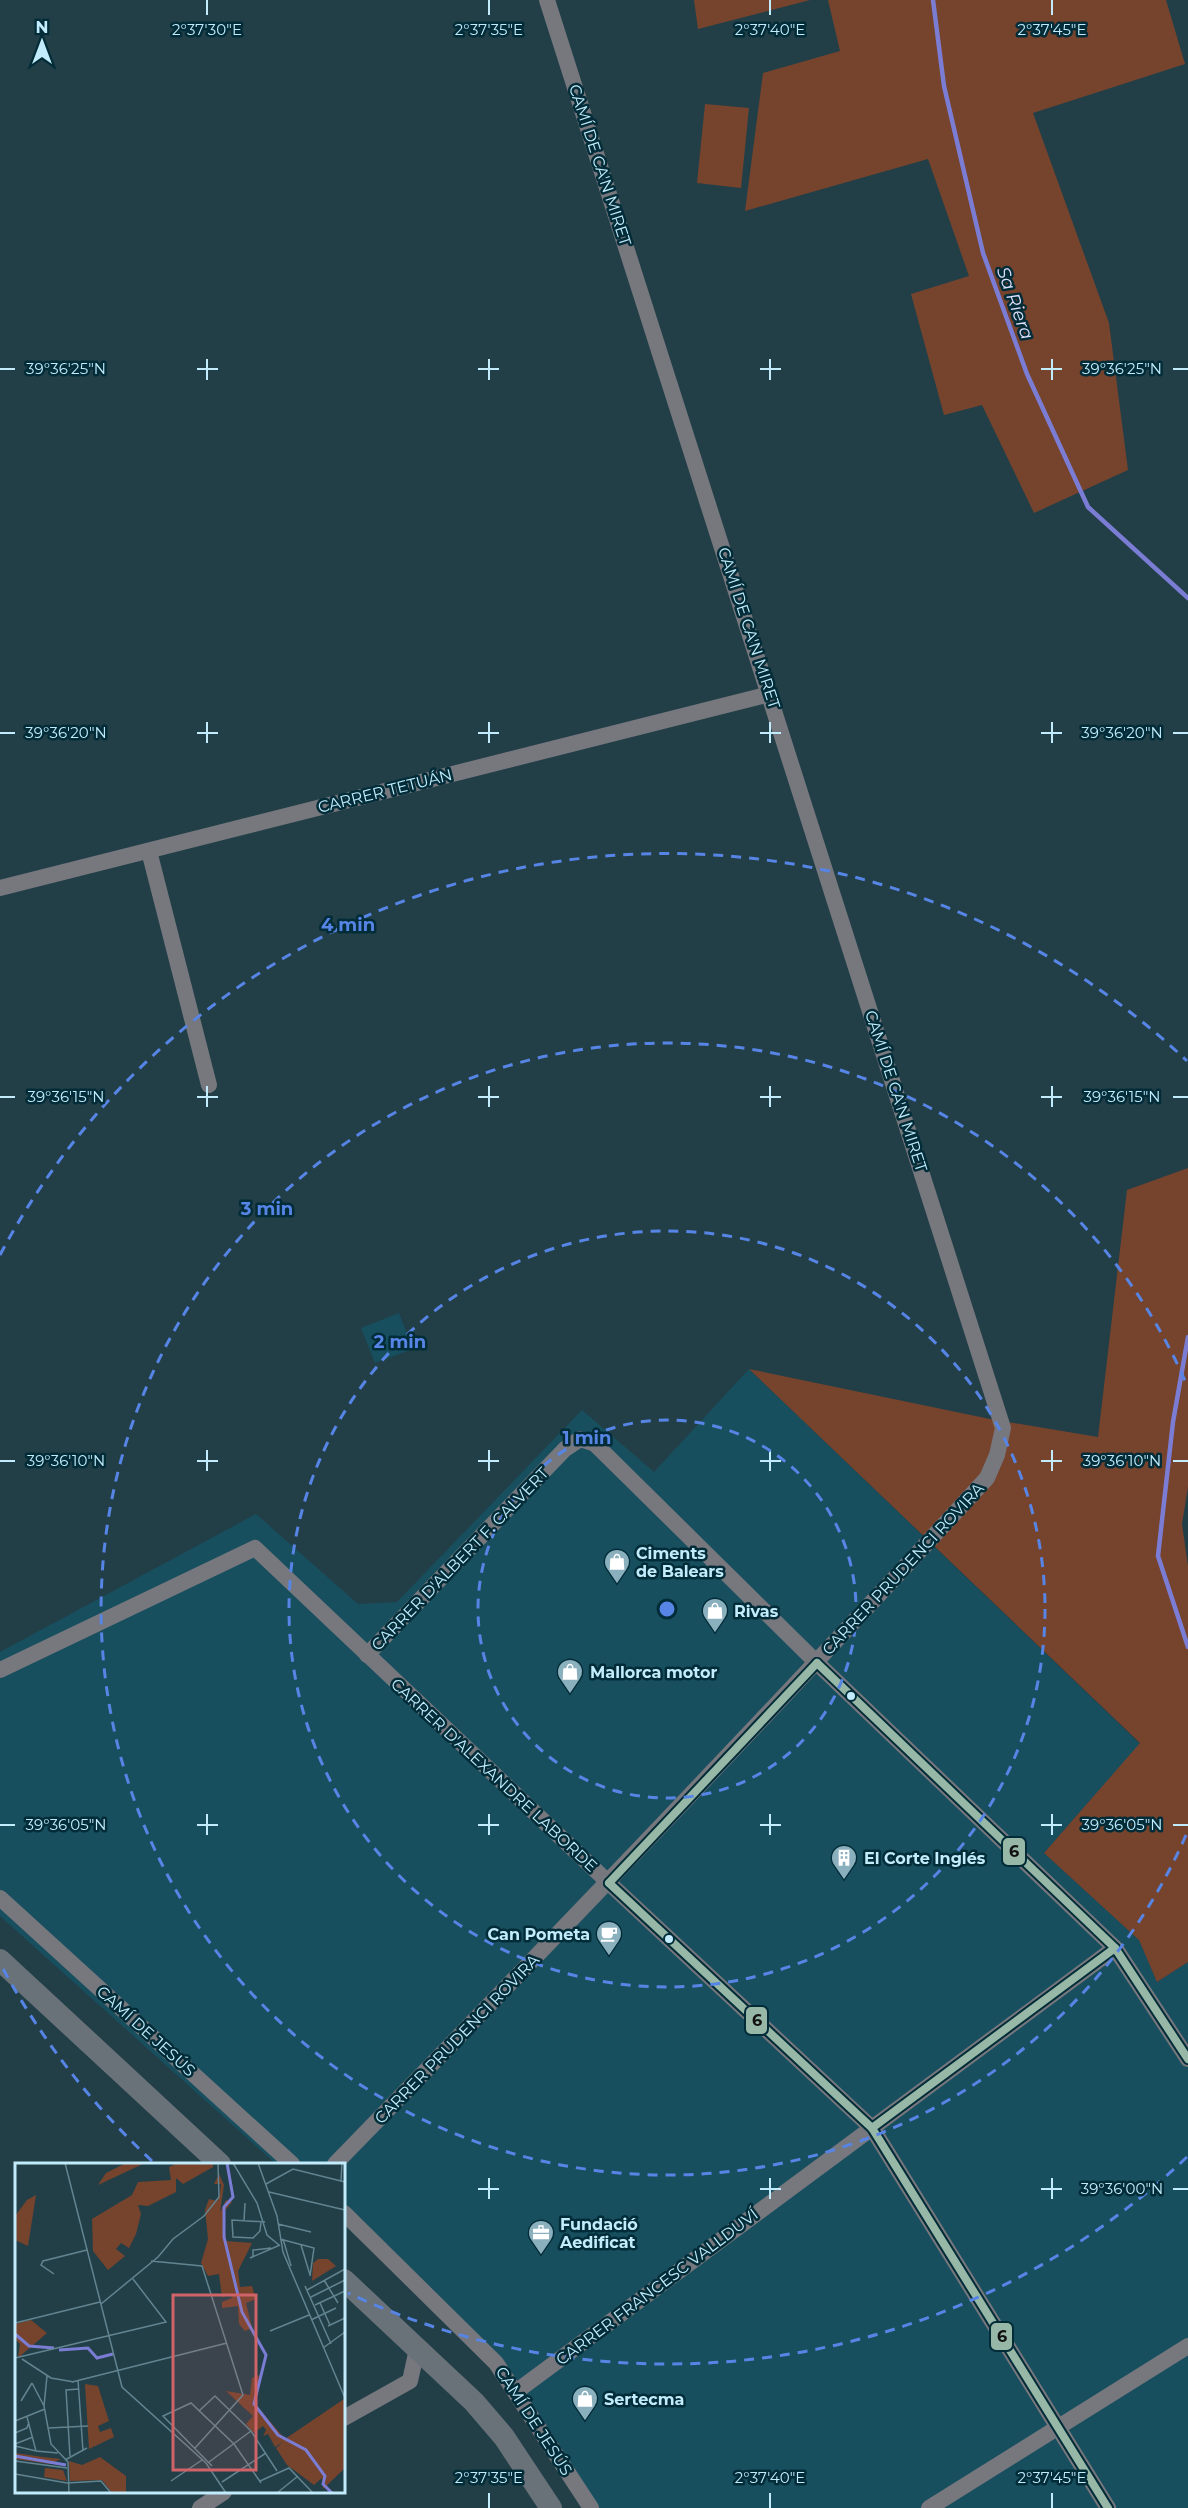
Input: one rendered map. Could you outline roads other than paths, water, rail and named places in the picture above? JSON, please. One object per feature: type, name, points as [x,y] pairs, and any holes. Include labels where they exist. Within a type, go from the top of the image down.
[{"type":"street","name":"CAMÍ DE CA'N MIRET","points":[[547,0],[1003,1428]]},
{"type":"street","name":"CARRER TETUÁN","points":[[0,888],[770,694]]},
{"type":"street","points":[[149,851],[209,1085]]},
{"type":"street","name":"CARRER PRUDENCI ROVIRA","points":[[336,2163],[609,1883],[817,1663],[987,1478],[997,1455],[1003,1428]]},
{"type":"street","name":"CARRER D'ALBERT F. CALVERT","points":[[367,1655],[565,1449],[580,1439],[595,1444],[817,1663]]},
{"type":"street","name":"CARRER D'ALEXANDRE LABORDE","points":[[0,1670],[255,1548],[872,2128],[1108,2508]]},
{"type":"street","points":[[817,1663],[1116,1948],[1188,2059]]},
{"type":"street","name":"CAMÍ DE JESÚS","points":[[0,1898],[291,2163]]},
{"type":"street","name":"CARRER FRANCESC VALLDUVÍ","points":[[517,2391],[1116,1948]]},
{"type":"street","points":[[0,1960],[219,2163]]},
{"type":"street","name":"CAMÍ DE JESÚS","points":[[345,2214],[496,2362],[591,2508]]},
{"type":"street","name":"CAMÍ DE JESÚS","points":[[345,2281],[474,2402],[504,2437],[551,2508]]},
{"type":"street","points":[[929,2508],[1188,2346]]},
{"type":"street","points":[[345,2417],[410,2381],[417,2349]]},
{"type":"street","points":[[200,2508],[222,2493]]},
{"type":"waterway","name":"Sa Riera","points":[[933,0],[944,86],[983,253],[1027,374],[1088,507],[1188,598]]},
{"type":"waterway","name":"Sa Riera","points":[[1188,1337],[1173,1422],[1158,1556],[1188,1647]]},
{"type":"place","name":"Ciments de Balears","points":[[617,1585]]},
{"type":"place","name":"Rivas","points":[[715,1634]]},
{"type":"place","name":"Mallorca motor","points":[[570,1695]]},
{"type":"place","name":"El Corte Inglés","points":[[844,1881]]},
{"type":"place","name":"Can Pometa","points":[[609,1957]]},
{"type":"place","name":"Fundació Aedificat","points":[[541,2256]]},
{"type":"place","name":"Sertecma","points":[[585,2422]]}]
